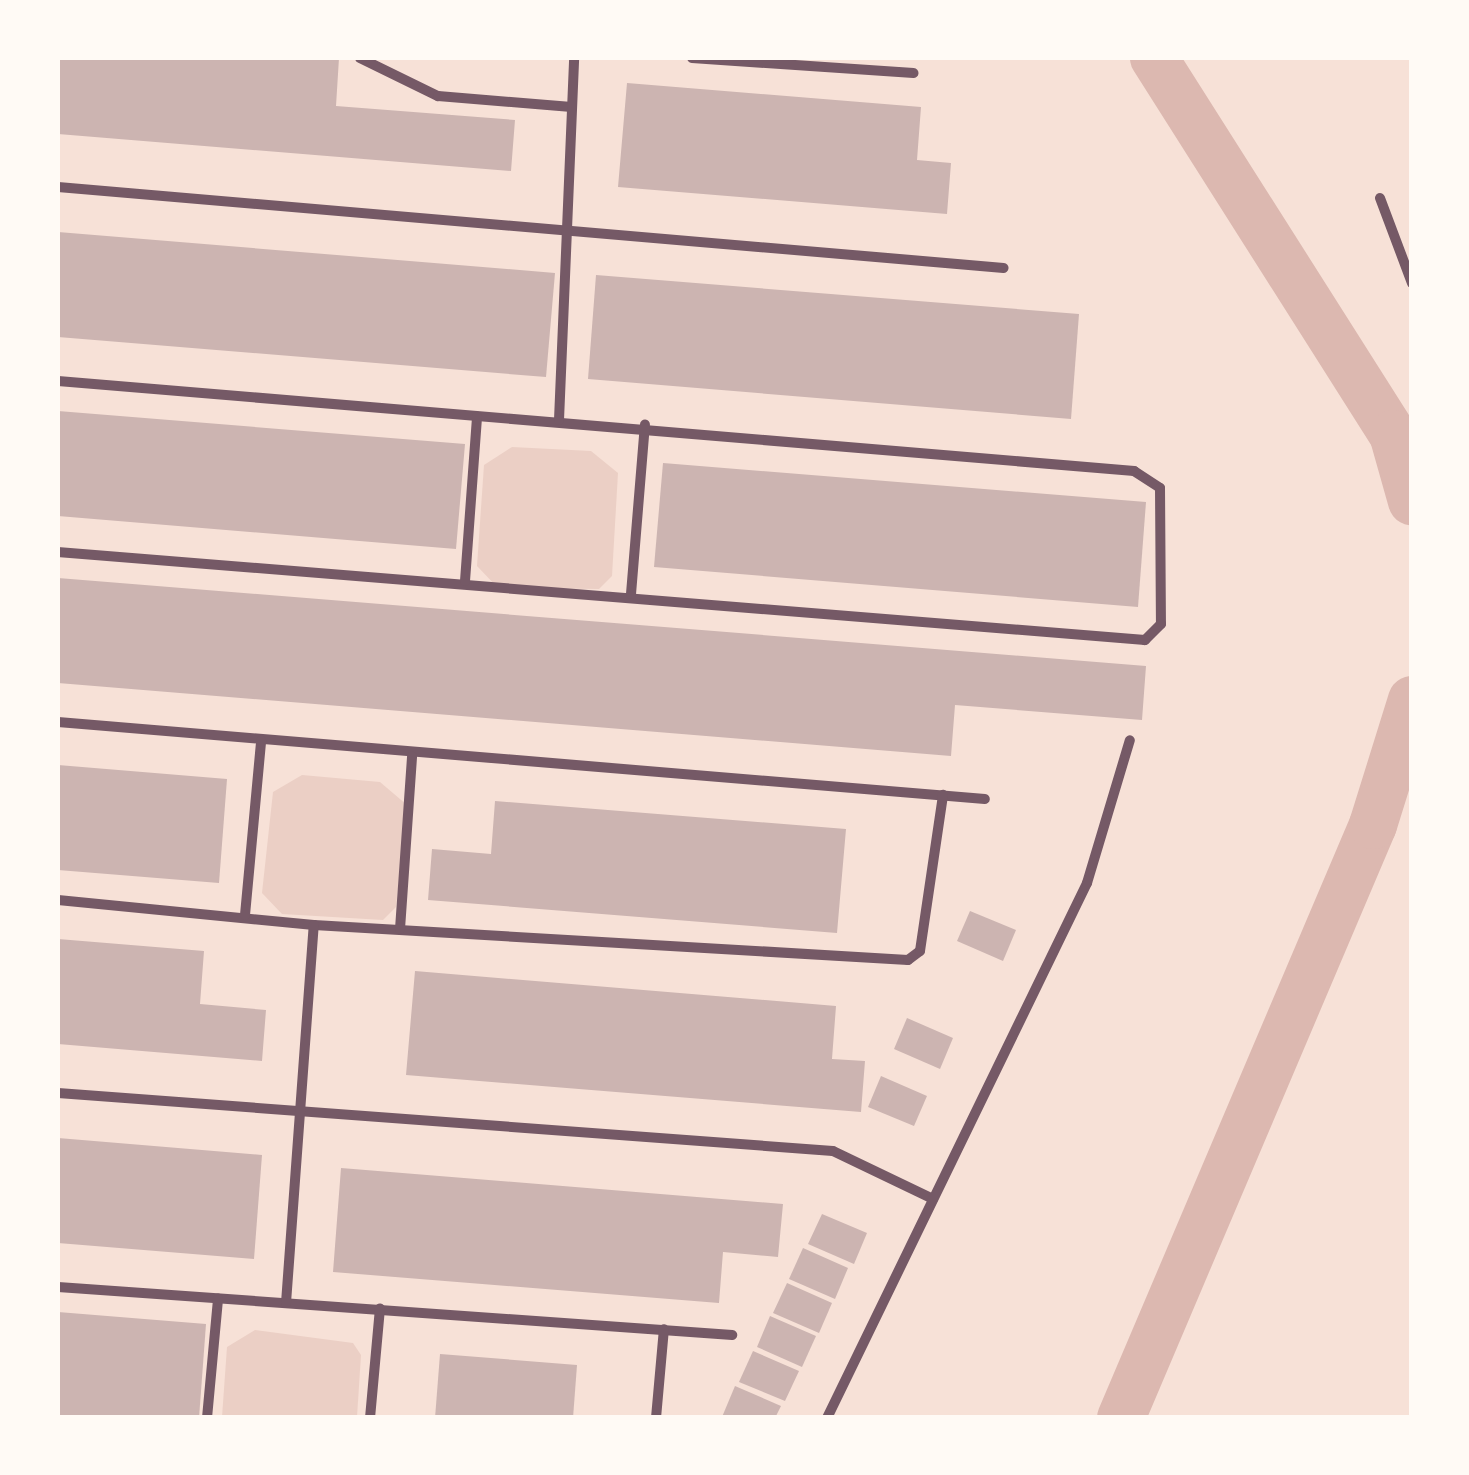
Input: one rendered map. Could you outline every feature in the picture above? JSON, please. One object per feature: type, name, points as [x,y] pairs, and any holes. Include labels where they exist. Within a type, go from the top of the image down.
[{"type":"street","points":[[360,58],[438,96],[572,108]]},
{"type":"street","points":[[559,420],[574,58]]},
{"type":"street","points":[[692,58],[913,73]]},
{"type":"street","points":[[58,186],[564,235],[1004,268]]},
{"type":"street","points":[[1380,198],[1412,283]]},
{"type":"street","points":[[58,380],[477,416],[645,425],[1145,474],[1160,488],[1160,624],[1145,640],[630,594],[58,552]]},
{"type":"street","points":[[465,581],[477,416]]},
{"type":"street","points":[[630,594],[645,425]]},
{"type":"street","points":[[58,722],[412,756],[986,799]]},
{"type":"street","points":[[828,1418],[1086,883],[1130,740]]},
{"type":"street","points":[[245,915],[261,741]]},
{"type":"street","points":[[400,929],[412,756]]},
{"type":"street","points":[[58,900],[245,915],[314,925],[908,960],[920,950],[943,796]]},
{"type":"street","points":[[286,1302],[314,925]]},
{"type":"street","points":[[58,1093],[833,1152],[933,1199]]},
{"type":"street","points":[[58,1287],[732,1336]]},
{"type":"street","points":[[207,1418],[218,1300]]},
{"type":"street","points":[[370,1418],[380,1308]]},
{"type":"street","points":[[656,1418],[664,1329]]},
{"type":"shaded area","points":[[512,447],[591,451],[618,473],[612,576],[599,589],[498,588],[477,566],[484,465]]},
{"type":"shaded area","points":[[302,775],[380,782],[407,805],[396,907],[383,920],[282,914],[262,893],[273,792]]},
{"type":"shaded area","points":[[255,1330],[353,1343],[361,1355],[357,1417],[222,1417],[227,1347]]},
{"type":"building","points":[[58,58],[339,58],[336,106],[515,120],[511,171],[58,134]]},
{"type":"building","points":[[627,83],[921,107],[917,160],[951,163],[947,214],[618,187]]},
{"type":"building","points":[[58,232],[555,273],[546,377],[58,337]]},
{"type":"building","points":[[596,275],[1079,314],[1071,419],[588,379]]},
{"type":"building","points":[[58,411],[465,444],[456,549],[58,516]]},
{"type":"building","points":[[663,463],[1146,502],[1138,607],[654,567]]},
{"type":"building","points":[[58,578],[1146,666],[1142,720],[955,705],[951,756],[58,683]]},
{"type":"building","points":[[58,765],[227,779],[219,883],[58,870]]},
{"type":"building","points":[[495,801],[846,829],[837,933],[428,900],[432,849],[491,854]]},
{"type":"building","points":[[970,911],[1016,930],[1003,961],[957,941]]},
{"type":"building","points":[[58,939],[204,951],[200,1004],[266,1010],[262,1061],[58,1044]]},
{"type":"building","points":[[415,971],[836,1006],[832,1059],[865,1061],[861,1112],[406,1075]]},
{"type":"building","points":[[907,1018],[953,1038],[940,1069],[894,1049]]},
{"type":"building","points":[[881,1076],[927,1096],[914,1126],[868,1107]]},
{"type":"building","points":[[58,1138],[262,1155],[254,1259],[58,1243]]},
{"type":"building","points":[[341,1168],[783,1204],[778,1257],[723,1252],[719,1303],[333,1272]]},
{"type":"building","points":[[822,1214],[867,1233],[854,1264],[808,1244]]},
{"type":"building","points":[[803,1248],[848,1268],[835,1299],[789,1279]]},
{"type":"building","points":[[787,1283],[832,1303],[819,1333],[773,1313]]},
{"type":"building","points":[[58,1312],[206,1324],[199,1418],[58,1417]]},
{"type":"building","points":[[770,1316],[816,1336],[802,1367],[757,1347]]},
{"type":"building","points":[[753,1351],[799,1371],[785,1401],[739,1382]]},
{"type":"building","points":[[440,1354],[577,1365],[573,1418],[435,1418]]},
{"type":"building","points":[[735,1386],[781,1406],[775,1418],[722,1417]]},
{"type":"waterway","points":[[1154,58],[1393,434],[1412,501]]},
{"type":"waterway","points":[[1121,1418],[1373,825],[1412,700]]}]
